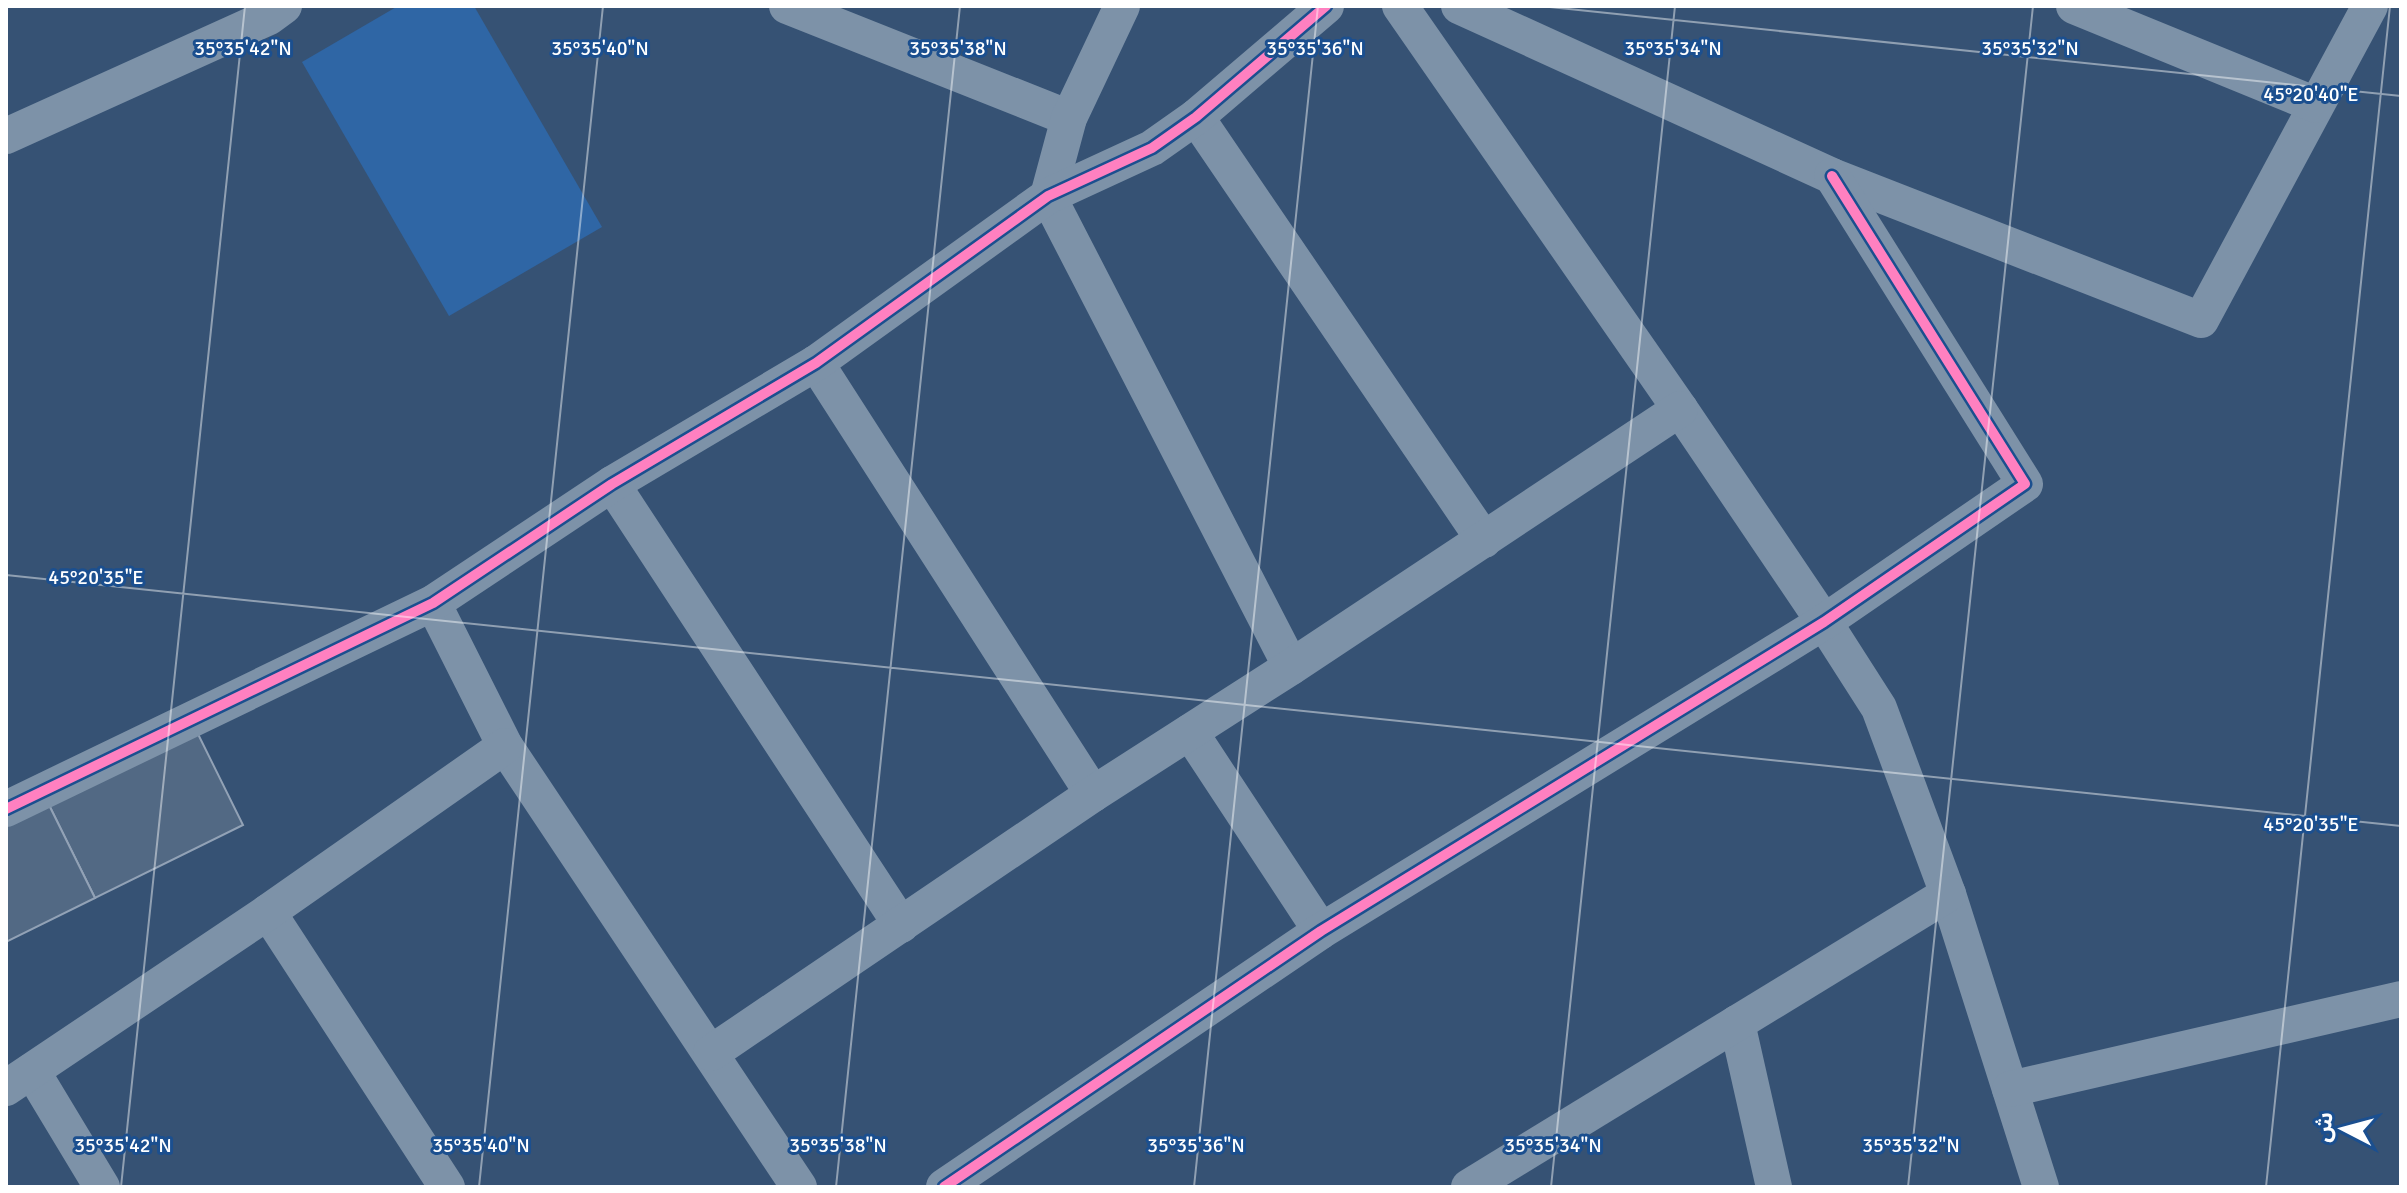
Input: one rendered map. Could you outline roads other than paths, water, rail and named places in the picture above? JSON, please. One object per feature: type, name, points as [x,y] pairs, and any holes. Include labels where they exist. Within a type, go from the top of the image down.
[{"type":"street","points":[[787,6],[1069,118]]},
{"type":"street","points":[[1122,6],[1069,118],[1048,196],[1291,667]]},
{"type":"street","points":[[6,809],[433,603],[612,484],[816,363],[1048,196],[1152,148],[1196,117],[1326,6]]},
{"type":"street","points":[[1400,6],[1680,409],[1879,708],[1948,894],[2041,1187]]},
{"type":"street","points":[[1459,6],[1832,176],[2201,320],[2370,6]]},
{"type":"street","points":[[2074,6],[2316,105]]},
{"type":"street","points":[[6,136],[272,10]]},
{"type":"street","points":[[1196,117],[1484,540]]},
{"type":"street","points":[[944,1187],[1321,931],[1824,622],[2025,484],[1832,176]]},
{"type":"street","points":[[816,363],[1093,794]]},
{"type":"street","points":[[711,1053],[1093,794],[1680,409]]},
{"type":"street","points":[[612,484],[901,925]]},
{"type":"street","points":[[433,603],[505,746],[799,1187]]},
{"type":"street","points":[[1190,732],[1321,931]]},
{"type":"street","points":[[102,1187],[19,1079],[268,912],[505,746]]},
{"type":"street","points":[[1469,1187],[1948,894]]},
{"type":"street","points":[[268,912],[447,1187]]},
{"type":"street","points":[[2010,1089],[2401,999]]},
{"type":"street","points":[[1737,1023],[1774,1187]]}]
